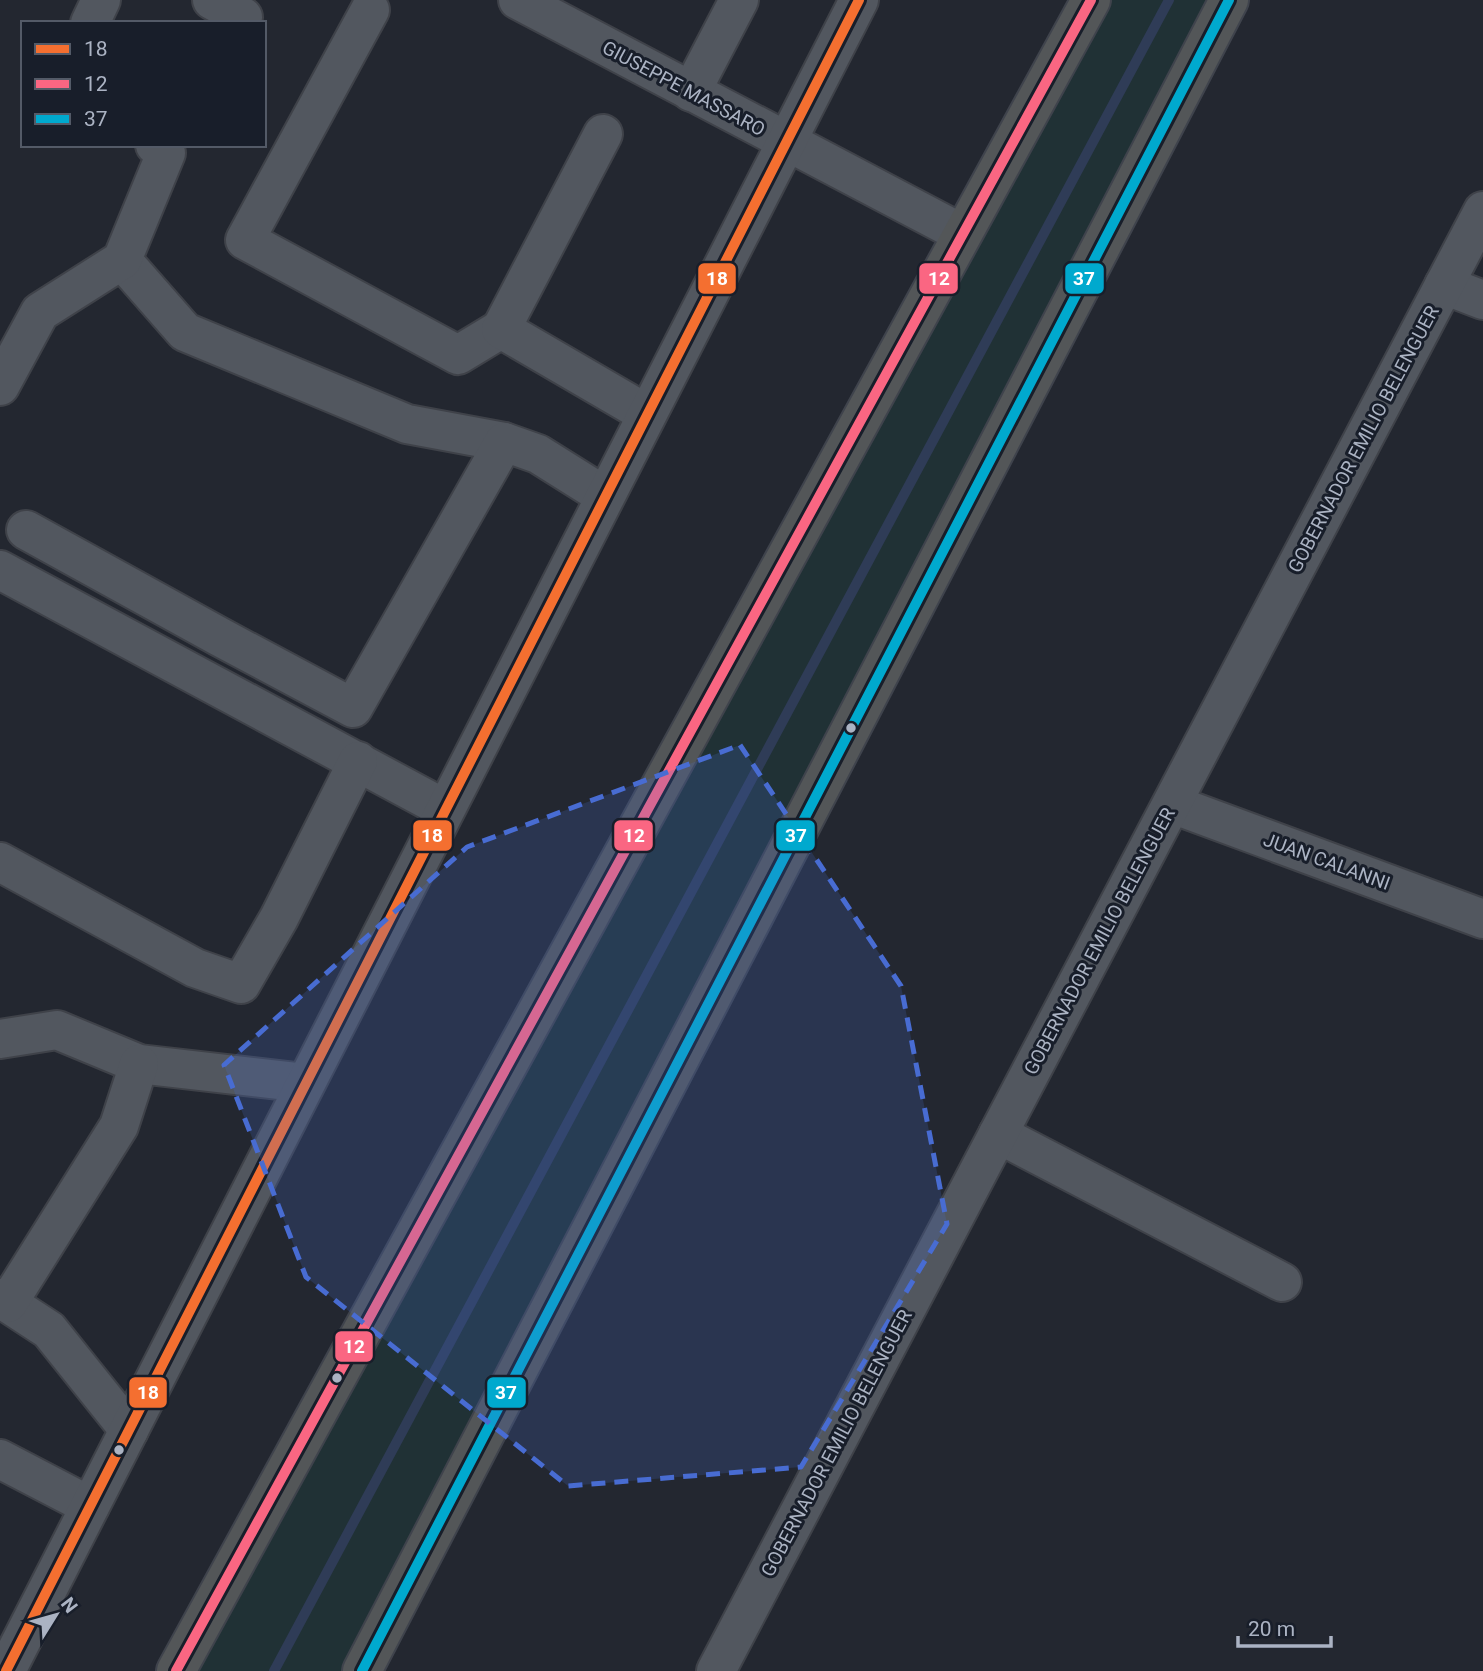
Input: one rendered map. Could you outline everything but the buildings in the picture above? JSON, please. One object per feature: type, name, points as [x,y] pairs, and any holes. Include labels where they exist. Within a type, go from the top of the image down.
[{"type":"highway","points":[[176,1671],[961,233],[1091,0]]},
{"type":"highway","points":[[362,1671],[1230,0]]},
{"type":"street","points":[[91,21],[101,0]]},
{"type":"street","points":[[212,0],[243,17],[241,21]]},
{"type":"street","name":"GIUSEPPE MASSARO","points":[[518,0],[961,233]]},
{"type":"street","points":[[691,92],[739,0]]},
{"type":"street","points":[[6,1671],[859,0]]},
{"type":"street","points":[[370,10],[245,240],[458,355],[501,329],[603,134]]},
{"type":"street","points":[[0,386],[40,312],[122,260],[164,148]]},
{"type":"street","name":"GOBERNADOR EMILIO BELENGUER","points":[[716,1671],[1483,211]]},
{"type":"street","points":[[122,260],[184,332],[407,424],[503,442],[538,454],[605,496]]},
{"type":"street","points":[[1444,285],[1483,300]]},
{"type":"street","points":[[501,329],[646,414]]},
{"type":"street","points":[[26,530],[353,708],[503,442]]},
{"type":"street","points":[[0,570],[445,809]]},
{"type":"street","points":[[0,862],[195,968],[241,984],[279,918],[358,761]]},
{"type":"street","name":"JUAN CALANNI","points":[[1172,804],[1483,919]]},
{"type":"street","points":[[0,1039],[57,1030],[139,1063],[305,1083]]},
{"type":"street","points":[[129,1430],[49,1331],[4,1301],[119,1126],[139,1063]]},
{"type":"street","points":[[998,1134],[1282,1282]]},
{"type":"street","points":[[0,1459],[90,1506]]},
{"type":"highlighted area","points":[[740,745],[901,986],[947,1224],[801,1467],[568,1486],[306,1277],[224,1065],[467,847]]},
{"type":"shaded area","points":[[1108,0],[1209,0],[345,1671],[192,1671]]},
{"type":"waterway","points":[[274,1671],[1169,0]]},
{"type":"transit line","name":"18","points":[[6,1671],[859,0]]},
{"type":"transit line","name":"12","points":[[176,1671],[1091,0]]},
{"type":"transit line","name":"37","points":[[362,1671],[1229,0]]}]
